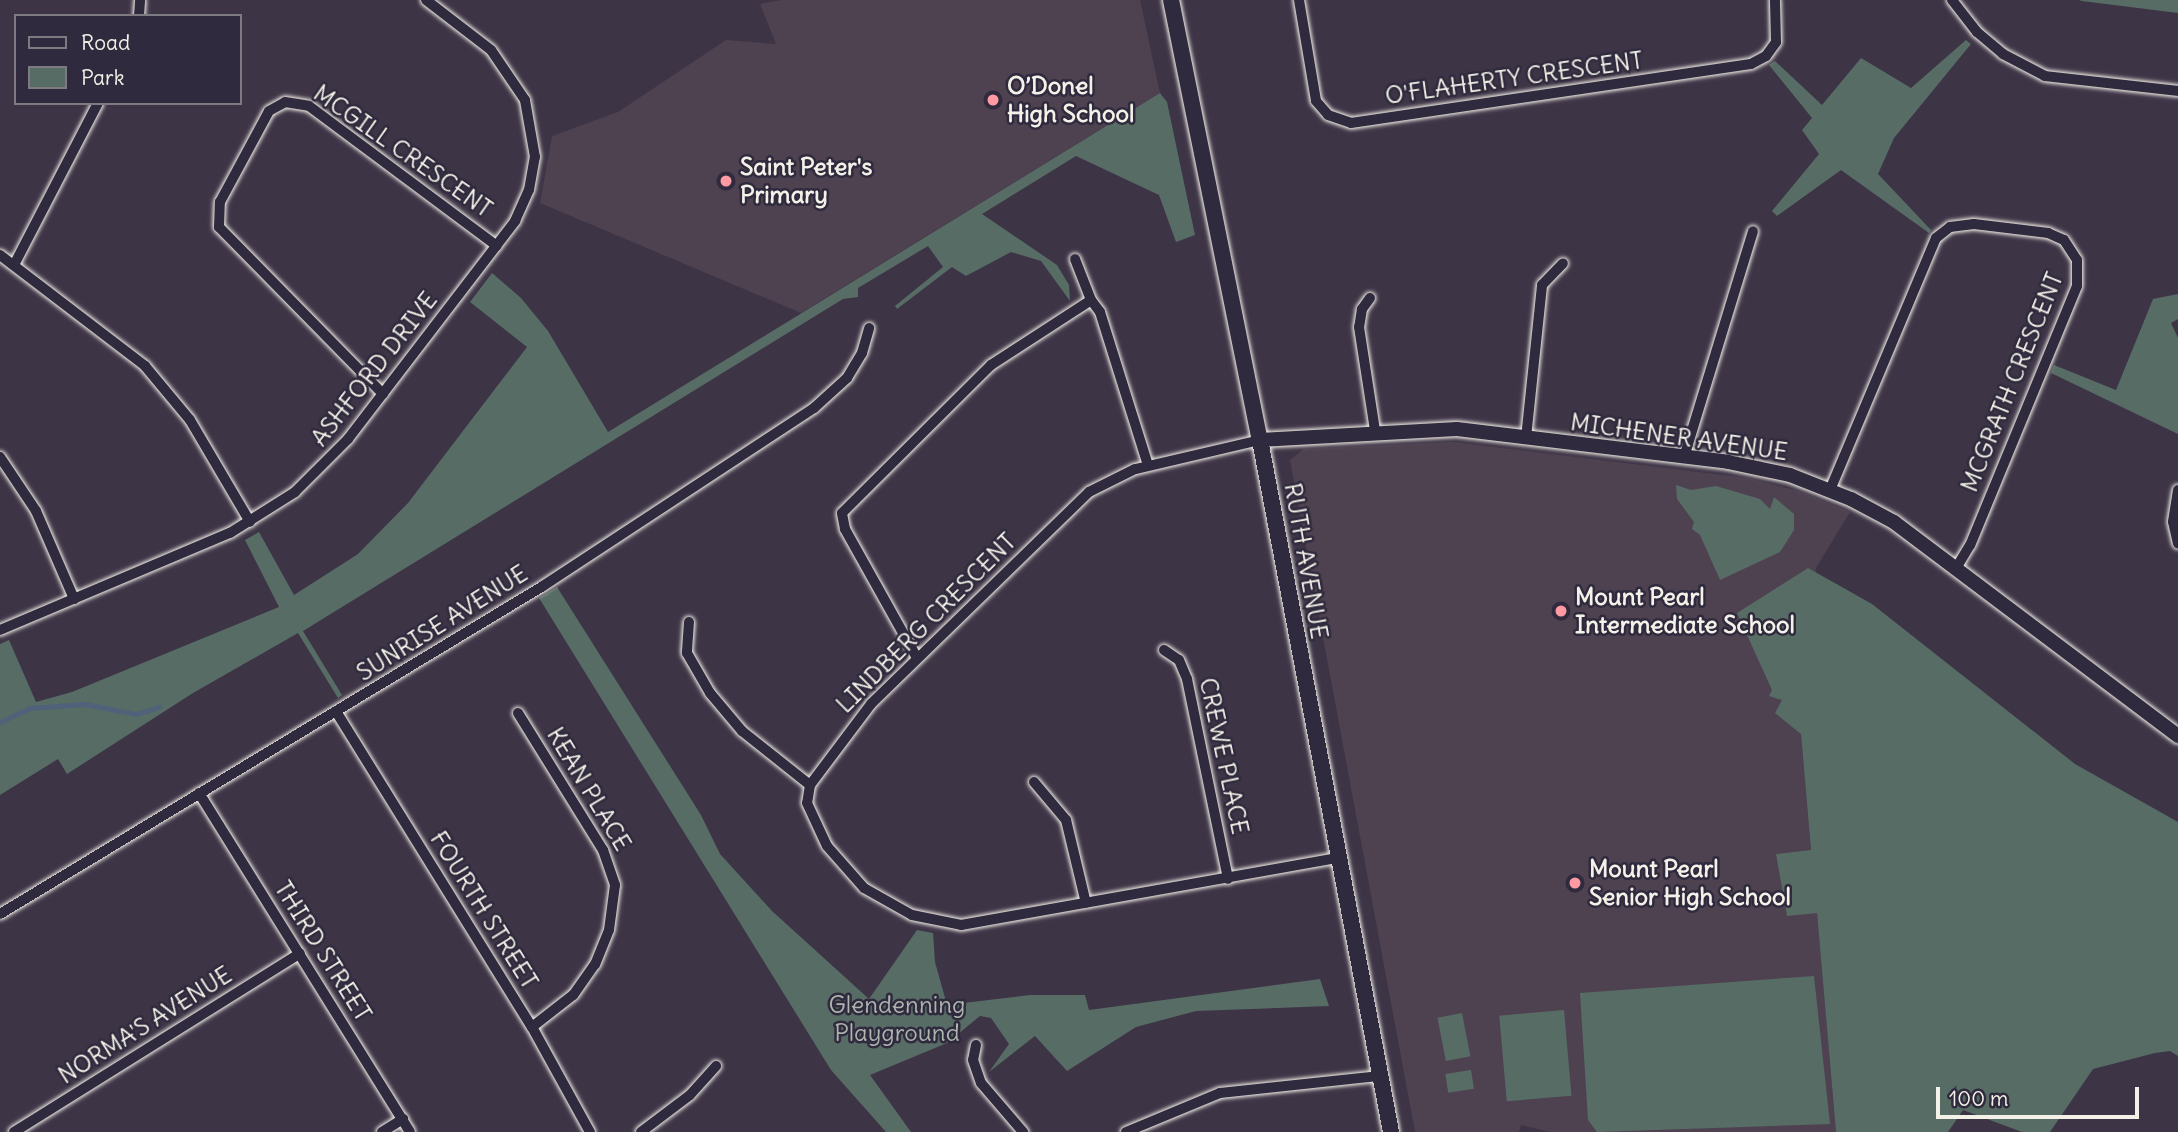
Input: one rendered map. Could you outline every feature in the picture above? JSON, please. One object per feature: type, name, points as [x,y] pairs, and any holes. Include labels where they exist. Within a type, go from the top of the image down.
[{"type":"main road","name":"RUTH AVENUE","points":[[1171,0],[1260,440],[1391,1132]]},
{"type":"street","name":"ASHFORD DRIVE","points":[[0,630],[250,522],[313,476],[383,394],[521,211],[532,180],[535,146],[529,111],[499,59],[426,0]]},
{"type":"street","name":"O'FLAHERTY CRESCENT","points":[[1299,0],[1317,101],[1328,115],[1351,123],[1751,64],[1766,56],[1776,42],[1775,0]]},
{"type":"street","points":[[1952,0],[1977,32],[2003,54],[2045,76],[2178,91]]},
{"type":"street","name":"MCGILL CRESCENT","points":[[383,394],[219,227],[220,202],[268,111],[285,102],[309,106],[497,246]]},
{"type":"street","points":[[14,265],[97,105]]},
{"type":"street","name":"MCGRATH CRESCENT","points":[[1830,490],[1936,238],[1950,227],[1974,224],[2048,233],[2064,240],[2077,260],[2077,286],[1970,545],[1956,568]]},
{"type":"street","points":[[1684,457],[1753,231]]},
{"type":"street","points":[[0,254],[117,340],[152,372],[190,421],[250,522]]},
{"type":"street","points":[[1076,259],[1091,300],[1100,312],[1148,465]]},
{"type":"street","points":[[1526,438],[1542,285],[1563,263]]},
{"type":"street","points":[[1370,298],[1362,309],[1359,327],[1375,430]]},
{"type":"street","points":[[916,658],[845,529],[844,508],[983,372],[1091,300]]},
{"type":"street","name":"SUNRISE AVENUE","points":[[0,914],[337,713],[543,586],[820,404],[851,372],[869,328]]},
{"type":"street","name":"MICHENER AVENUE","points":[[1260,440],[1375,430],[1457,429],[1766,469],[1830,490],[1879,513],[2178,736]]},
{"type":"street","name":"LINDBERG CRESCENT","points":[[810,785],[859,718],[916,658],[1084,496],[1112,478],[1148,465],[1260,440]]},
{"type":"street","points":[[0,457],[30,498],[74,599]]},
{"type":"street","points":[[2178,490],[2173,522],[2178,543]]},
{"type":"street","points":[[689,622],[687,653],[710,693],[742,731],[810,785],[810,813],[827,846],[864,888],[899,909],[971,925],[1339,859]]},
{"type":"street","name":"CREWE PLACE","points":[[1164,650],[1179,660],[1187,679],[1228,879]]},
{"type":"street","name":"FOURTH STREET","points":[[337,713],[532,1027],[590,1132]]},
{"type":"street","name":"KEAN PLACE","points":[[518,713],[603,850],[615,885],[609,930],[595,964],[573,995],[532,1027]]},
{"type":"street","points":[[1034,782],[1066,820],[1086,903]]},
{"type":"street","name":"THIRD STREET","points":[[199,793],[410,1132]]},
{"type":"street","name":"NORMA'S AVENUE","points":[[13,1132],[300,953]]},
{"type":"street","points":[[976,1045],[973,1060],[981,1083],[1023,1132]]},
{"type":"street","points":[[641,1132],[690,1096],[716,1066]]},
{"type":"street","points":[[1125,1132],[1220,1093],[1380,1076]]},
{"type":"street","points":[[382,1132],[403,1119]]},
{"type":"shaded area","points":[[781,0],[1140,0],[1160,93],[801,313],[540,203],[552,136],[618,112],[726,40],[776,44],[760,4]]},
{"type":"shaded area","name":"Mount Pearl Senior High School","points":[[1453,442],[1747,478],[1798,491],[1850,512],[1816,568],[1801,733],[1811,850],[1776,854],[1817,912],[1836,1132],[1550,1132],[1521,1125],[1519,1132],[1415,1132],[1290,460],[1304,449]]},
{"type":"green space","points":[[2079,0],[2178,0],[2178,13],[2082,1]]},
{"type":"green space","points":[[1966,40],[1971,44],[1894,138],[1878,174],[1931,230],[1929,233],[1841,170],[1777,216],[1772,211],[1819,154],[1802,130],[1812,118],[1769,65],[1775,61],[1822,105],[1861,58],[1911,88]]},
{"type":"green space","points":[[1160,93],[1167,102],[1195,235],[1176,242],[1159,195],[1076,156],[982,214],[1057,265],[1069,285],[1070,301],[1041,261],[1011,252],[966,276],[952,267],[897,309],[895,306],[943,267],[928,246],[858,288],[858,297],[843,299],[303,631],[342,695],[338,698],[298,633],[193,693],[67,774],[58,759],[0,795],[0,644],[9,640],[36,702],[72,692],[279,607],[245,540],[259,532],[294,595],[358,554],[408,503],[527,347],[470,302],[492,273],[521,298],[548,331],[608,432]]},
{"type":"green space","points":[[2178,294],[2178,319],[2171,323],[2178,338],[2178,434],[2051,373],[2054,365],[2116,390],[2153,299]]},
{"type":"green space","points":[[1676,485],[1691,490],[1716,486],[1760,499],[1770,509],[1774,497],[1794,514],[1794,530],[1780,552],[1720,580],[1700,535],[1692,529],[1694,522],[1677,499]]},
{"type":"green space","points":[[1808,568],[1872,604],[2075,764],[2178,822],[2178,1056],[2170,1051],[2155,1053],[2093,1069],[2050,1132],[2022,1132],[1963,1110],[1948,1132],[1836,1132],[1817,913],[1787,916],[1776,854],[1811,850],[1801,734],[1775,713],[1782,700],[1769,696],[1772,690],[1737,613]]},
{"type":"green space","name":"Glendenning Playground","points":[[557,587],[701,815],[720,854],[772,911],[869,999],[917,930],[933,933],[935,962],[947,1005],[1030,995],[1085,995],[1089,1010],[1320,979],[1329,1006],[1196,1011],[1136,1027],[1067,1071],[1035,1036],[989,1072],[1009,1044],[991,1018],[980,1016],[947,1043],[870,1075],[911,1132],[886,1132],[831,1070],[539,598]]},
{"type":"green space","points":[[1814,976],[1830,1124],[1597,1132],[1588,1120],[1580,993]]},
{"type":"green space","points":[[1564,1010],[1571,1096],[1507,1101],[1499,1016]]},
{"type":"green space","points":[[1462,1013],[1470,1056],[1446,1061],[1437,1018]]},
{"type":"green space","points":[[1471,1070],[1474,1089],[1448,1093],[1445,1074]]},
{"type":"waterway","points":[[0,722],[30,708],[85,704],[136,714],[159,707]]},
{"type":"place","name":"O’Donel High School","points":[[993,100]]},
{"type":"place","name":"Saint Peter's Primary","points":[[726,181]]},
{"type":"place","name":"Mount Pearl Intermediate School","points":[[1561,611]]},
{"type":"place","name":"Mount Pearl Senior High School","points":[[1575,883]]}]
